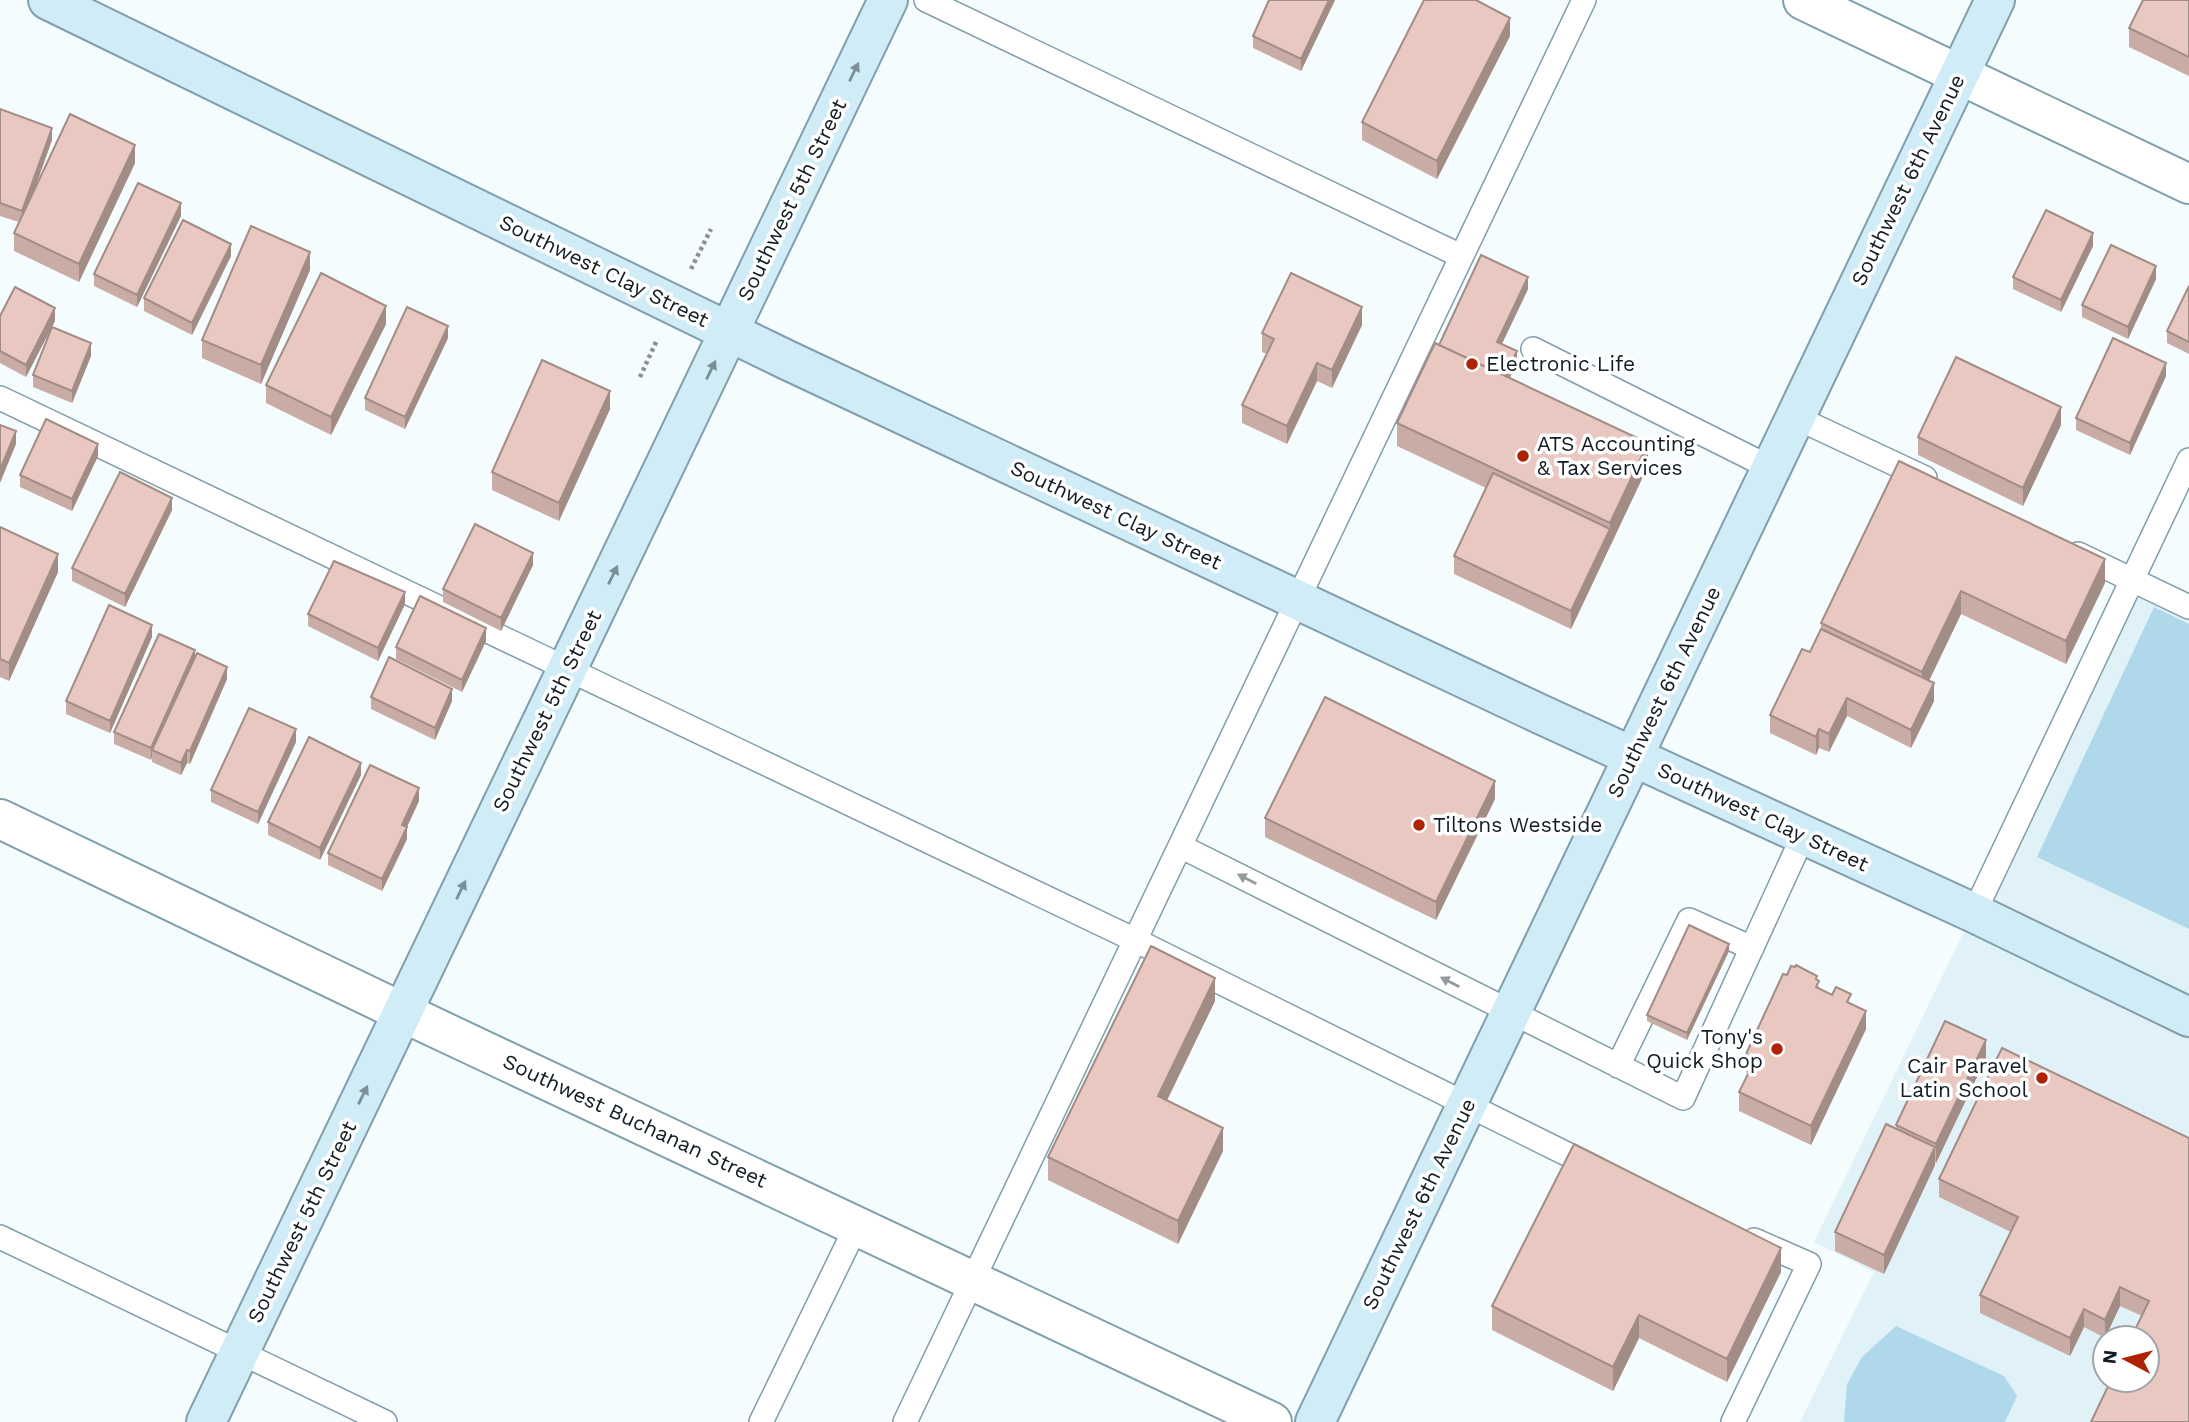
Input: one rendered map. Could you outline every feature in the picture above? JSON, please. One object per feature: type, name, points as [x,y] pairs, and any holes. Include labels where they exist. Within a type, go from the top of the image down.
[{"type":"street","name":"Southwest Clay Street","points":[[48,0],[729,332],[1633,757],[1974,913],[2189,1017]]},
{"type":"street","name":"Southwest 5th Street","points":[[206,1422],[888,0]]},
{"type":"street","points":[[1803,0],[2189,184]]},
{"type":"street","name":"Southwest 6th Avenue","points":[[1315,1422],[1995,0]]},
{"type":"street","name":"Southwest Buchanan Street","points":[[0,819],[402,1012],[1272,1422]]},
{"type":"lane","points":[[926,0],[1461,257]]},
{"type":"lane","points":[[905,1422],[1584,0]]},
{"type":"lane","points":[[1533,349],[1771,468]]},
{"type":"lane","points":[[0,398],[1135,940],[1619,1178]]},
{"type":"lane","points":[[1795,416],[1945,488]]},
{"type":"lane","points":[[1974,913],[2189,460]]},
{"type":"lane","points":[[2058,543],[2189,607]]},
{"type":"lane","points":[[1180,846],[1683,1098],[1803,836]]},
{"type":"lane","points":[[1618,1066],[1689,920],[1752,948]]},
{"type":"lane","points":[[761,1422],[857,1225]]},
{"type":"lane","points":[[1733,1230],[1810,1264],[1733,1422]]},
{"type":"lane","points":[[0,1237],[385,1422]]},
{"type":"shaded area","name":"Cair Paravel Latin School","points":[[2133,581],[2189,607],[2189,1422],[1800,1422],[1874,1272],[1814,1242]]},
{"type":"shaded area","points":[[2154,607],[2189,624],[2189,929],[2037,857]]},
{"type":"shaded area","points":[[1896,1326],[2004,1376],[2017,1396],[2005,1422],[1844,1422],[1847,1384],[1862,1357]]},
{"type":"building","points":[[1269,0],[1329,0],[1301,59],[1253,36]]},
{"type":"building","points":[[1424,0],[1476,0],[1510,18],[1437,161],[1362,122]]},
{"type":"building","points":[[2143,0],[2189,0],[2189,57],[2129,28]]},
{"type":"building","points":[[0,109],[52,128],[22,211],[0,203]]},
{"type":"building","points":[[70,114],[135,145],[79,264],[14,233]]},
{"type":"building","points":[[138,183],[181,203],[137,295],[94,274]]},
{"type":"building","points":[[2046,210],[2093,233],[2061,300],[2013,277]]},
{"type":"building","points":[[183,220],[231,244],[192,323],[144,298]]},
{"type":"building","points":[[251,226],[310,252],[261,365],[202,340]]},
{"type":"building","points":[[2111,245],[2156,266],[2128,327],[2082,305]]},
{"type":"building","points":[[1481,255],[1528,277],[1497,342],[1517,351],[1505,376],[1439,345]]},
{"type":"building","points":[[321,273],[386,306],[331,417],[266,385]]},
{"type":"building","points":[[1291,273],[1362,307],[1332,370],[1317,363],[1287,426],[1242,405],[1274,339],[1262,333]]},
{"type":"building","points":[[2189,286],[2189,342],[2167,331]]},
{"type":"building","points":[[15,287],[55,308],[26,365],[0,351],[0,316]]},
{"type":"building","points":[[407,307],[448,326],[405,417],[365,398]]},
{"type":"building","points":[[52,327],[91,343],[72,391],[33,375]]},
{"type":"building","points":[[2113,338],[2166,363],[2130,443],[2076,418]]},
{"type":"building","name":"ATS Accounting & Tax Services","points":[[1435,343],[1648,443],[1610,523],[1397,423]]},
{"type":"building","points":[[1956,357],[2061,407],[2023,488],[1918,437]]},
{"type":"building","points":[[542,360],[610,391],[559,503],[492,472]]},
{"type":"building","points":[[46,419],[98,444],[72,499],[20,475]]},
{"type":"building","points":[[0,425],[16,431],[0,470]]},
{"type":"building","points":[[1899,461],[2105,559],[2066,641],[1961,591],[1922,672],[1821,623]]},
{"type":"building","points":[[120,472],[172,498],[125,594],[72,568]]},
{"type":"building","points":[[1493,473],[1610,529],[1571,611],[1454,556]]},
{"type":"building","points":[[475,524],[533,553],[501,618],[443,589]]},
{"type":"building","points":[[0,527],[58,554],[9,663],[0,659]]},
{"type":"building","points":[[334,561],[405,592],[378,648],[308,614]]},
{"type":"building","points":[[420,596],[486,628],[462,680],[396,647]]},
{"type":"building","points":[[109,605],[152,625],[110,721],[66,701]]},
{"type":"building","points":[[1821,629],[1934,683],[1911,730],[1847,698],[1829,734],[1819,729],[1816,737],[1770,715],[1802,649],[1810,652]]},
{"type":"building","points":[[159,634],[195,650],[151,748],[114,732]]},
{"type":"building","points":[[197,653],[227,667],[190,751],[187,750],[181,763],[152,750]]},
{"type":"building","points":[[389,657],[452,689],[435,728],[371,697]]},
{"type":"building","points":[[1325,697],[1495,781],[1436,902],[1265,818]]},
{"type":"building","points":[[249,708],[296,729],[258,812],[211,790]]},
{"type":"building","points":[[309,737],[361,763],[320,848],[268,822]]},
{"type":"building","points":[[370,765],[419,788],[402,825],[407,827],[382,879],[328,853]]},
{"type":"building","points":[[1689,925],[1729,944],[1687,1033],[1647,1015]]},
{"type":"building","points":[[1151,946],[1215,978],[1158,1096],[1223,1128],[1178,1221],[1048,1157]]},
{"type":"building","points":[[1796,965],[1817,976],[1819,981],[1816,987],[1832,995],[1836,987],[1851,994],[1847,1002],[1866,1011],[1811,1126],[1739,1092],[1756,1058],[1746,1054],[1783,974],[1787,975],[1791,966]]},
{"type":"building","points":[[1945,1021],[1986,1040],[1936,1144],[1896,1125]]},
{"type":"building","points":[[2002,1048],[2189,1138],[2189,1422],[2091,1422],[2104,1394],[2161,1394],[2161,1324],[2138,1324],[2149,1301],[2120,1287],[2105,1320],[2084,1309],[2070,1338],[1980,1295],[2018,1217],[1939,1179]]},
{"type":"building","points":[[1886,1124],[1935,1147],[1884,1255],[1835,1232]]},
{"type":"building","points":[[1574,1144],[1781,1248],[1727,1359],[1639,1315],[1613,1367],[1492,1306]]},
{"type":"place","name":"Electronic Life","points":[[1472,364]]},
{"type":"place","name":"ATS Accounting & Tax Services","points":[[1523,456]]},
{"type":"place","name":"Tiltons Westside","points":[[1419,825]]},
{"type":"place","name":"Tony's Quick Shop","points":[[1777,1049]]},
{"type":"place","name":"Cair Paravel Latin School","points":[[2042,1078]]}]
